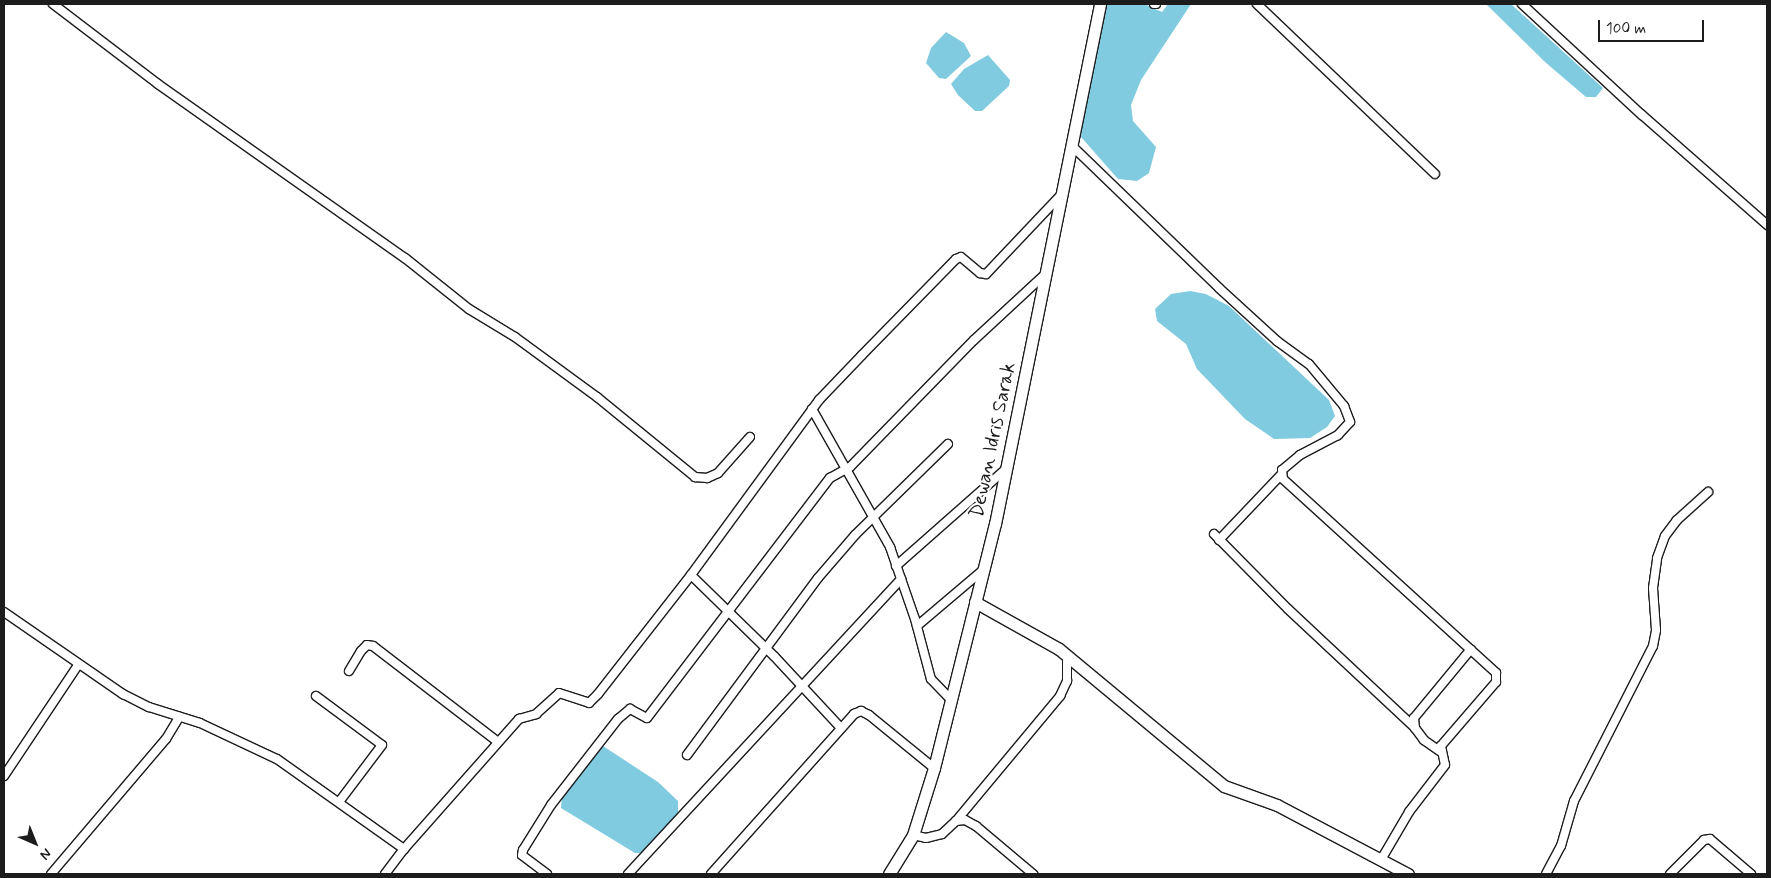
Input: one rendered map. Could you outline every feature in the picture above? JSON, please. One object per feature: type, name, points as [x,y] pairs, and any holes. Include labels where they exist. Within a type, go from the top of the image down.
[{"type":"main road","name":"Dewan Idris Sarak","points":[[889,874],[913,835],[934,768],[983,570],[1007,469],[1043,276],[1072,146],[1080,90],[1100,4]]},
{"type":"main road","points":[[975,602],[1067,656],[1217,782],[1277,805],[1408,874]]},
{"type":"street","points":[[54,4],[158,84],[406,258],[469,309],[515,337],[597,396],[695,477],[707,478],[718,473],[750,437]]},
{"type":"street","points":[[1257,4],[1435,174]]},
{"type":"street","points":[[1522,4],[1642,116],[1767,225]]},
{"type":"street","points":[[1072,146],[1218,288],[1277,341],[1309,364],[1348,413],[1350,422],[1338,435],[1300,455],[1282,470],[1281,475],[1217,537],[1441,752]]},
{"type":"street","points":[[385,874],[404,849],[497,741],[519,719],[536,714],[560,693],[589,703],[608,684],[691,575],[812,409],[956,260],[961,257],[980,273],[986,274],[1062,194]]},
{"type":"street","points":[[546,874],[522,855],[550,805],[618,719],[630,709],[646,718],[830,478],[845,471],[974,340],[1043,276]]},
{"type":"street","points":[[812,409],[845,471],[874,517],[901,579],[917,626],[931,680],[950,699]]},
{"type":"street","points":[[687,755],[818,578],[874,517],[948,444]]},
{"type":"street","points":[[896,566],[1007,469]]},
{"type":"street","points":[[1281,475],[1402,590],[1472,648],[1496,673],[1496,682],[1459,722],[1441,746],[1445,765],[1409,812],[1381,860]]},
{"type":"street","points":[[1546,874],[1561,846],[1574,801],[1653,646],[1656,630],[1653,588],[1657,558],[1665,536],[1677,520],[1708,492]]},
{"type":"street","points":[[917,626],[983,570]]},
{"type":"street","points":[[691,575],[767,648],[840,727]]},
{"type":"street","points":[[628,874],[901,579]]},
{"type":"street","points":[[4,612],[41,636],[78,665],[148,707],[200,723],[277,759],[404,849]]},
{"type":"street","points":[[349,672],[362,651],[368,645],[373,646],[497,741]]},
{"type":"street","points":[[1415,728],[1414,718],[1472,648]]},
{"type":"street","points":[[913,835],[926,838],[942,834],[956,821],[1060,696],[1067,681],[1067,656]]},
{"type":"street","points":[[4,776],[78,665]]},
{"type":"street","points":[[316,696],[382,745],[339,802]]},
{"type":"street","points":[[711,874],[840,727],[861,712],[934,768]]},
{"type":"street","points":[[51,874],[166,739],[179,717]]},
{"type":"street","points":[[956,821],[965,820],[976,826],[1033,874]]},
{"type":"street","points":[[1670,874],[1704,840],[1710,840],[1751,874]]},
{"type":"water","points":[[1107,4],[1144,4],[1162,12],[1168,4],[1191,4],[1141,80],[1131,105],[1133,121],[1156,147],[1149,173],[1137,181],[1118,179],[1081,137],[1084,105]]},
{"type":"water","points":[[1486,4],[1511,4],[1603,88],[1596,97],[1586,97],[1545,62]]},
{"type":"water","points":[[946,32],[964,43],[971,56],[946,79],[939,78],[926,63],[931,48]]},
{"type":"water","points":[[988,55],[1010,80],[1009,86],[982,111],[975,111],[958,95],[951,84],[964,69]]},
{"type":"water","points":[[1190,291],[1206,294],[1229,306],[1329,400],[1335,416],[1327,427],[1310,438],[1274,439],[1245,419],[1197,369],[1186,344],[1157,321],[1155,309],[1171,294]]},
{"type":"water","points":[[603,746],[658,782],[678,801],[678,813],[642,853],[635,853],[561,808],[562,797]]}]
